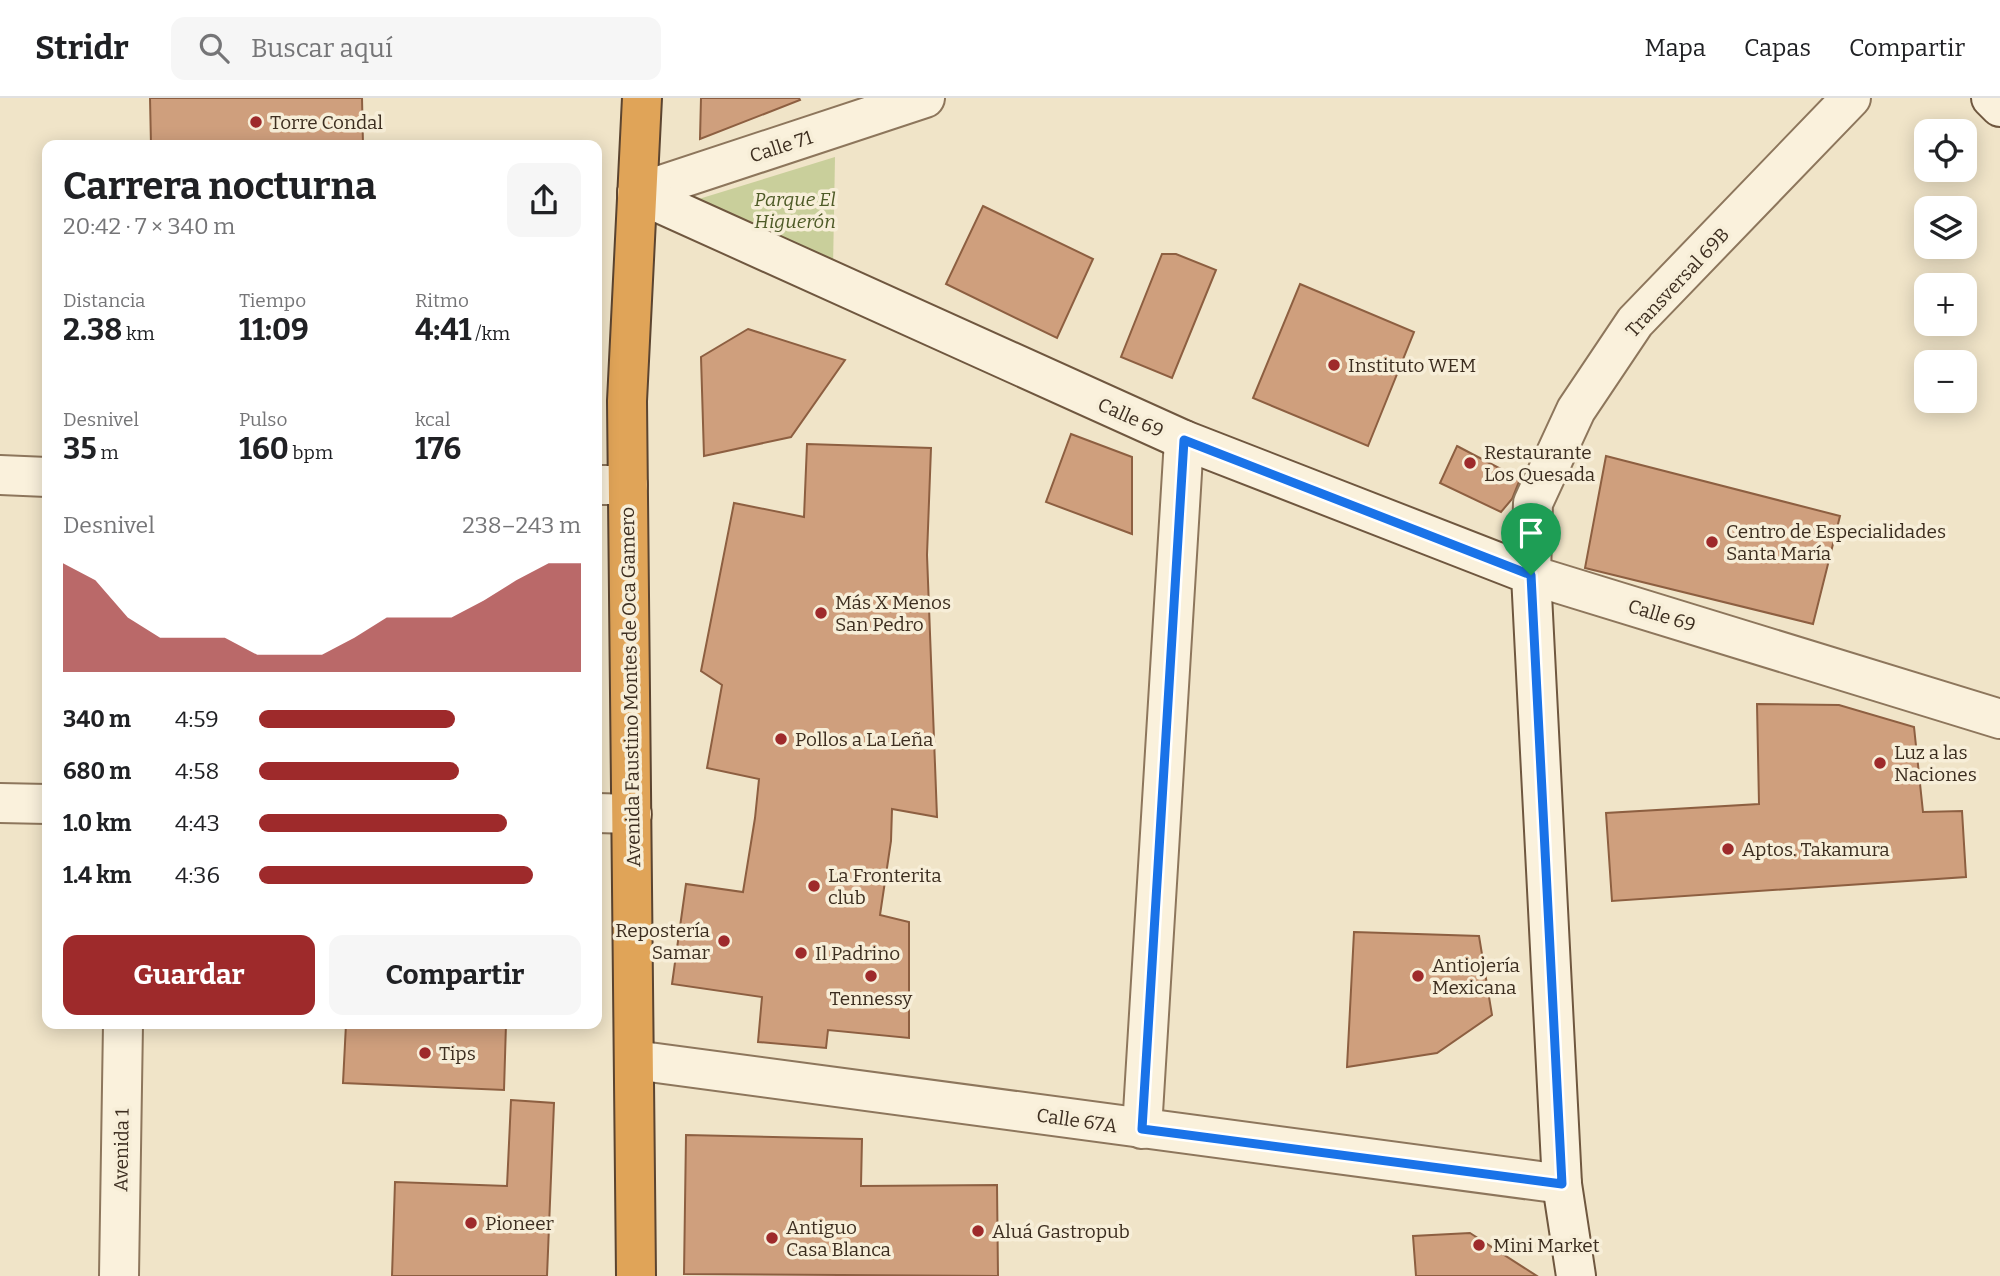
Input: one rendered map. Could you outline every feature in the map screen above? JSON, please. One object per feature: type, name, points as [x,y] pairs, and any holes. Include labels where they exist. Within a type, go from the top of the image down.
[{"type":"highway","name":"Avenida Faustino Montes de Oca Gamero","points":[[636,1276],[634,1060],[614,814],[612,485],[627,401],[642,98]]},
{"type":"street","name":"Calle 71","points":[[637,193],[925,98]]},
{"type":"street","name":"Transversal 69B","points":[[1576,1276],[1562,1184],[1531,575],[1533,503],[1576,410],[1635,322],[1851,98]]},
{"type":"street","points":[[1991,98],[2000,107]]},
{"type":"street","name":"Calle 69","points":[[637,193],[1184,440],[1531,575],[2000,719]]},
{"type":"street","points":[[1142,1129],[1184,440]]},
{"type":"street","points":[[0,475],[42,477]]},
{"type":"street","points":[[0,803],[42,804]]},
{"type":"street","name":"Avenida 1","points":[[119,1276],[123,1029]]},
{"type":"street","name":"Calle 67A","points":[[634,1060],[1562,1184]]},
{"type":"green space","name":"Parque El Higuerón","points":[[835,157],[833,269],[689,202]]},
{"type":"building","name":"Torre Condal","points":[[150,98],[362,98],[363,140],[151,140]]},
{"type":"building","points":[[701,98],[799,98],[800,100],[700,139]]},
{"type":"building","points":[[983,206],[1093,259],[1057,338],[946,284]]},
{"type":"building","points":[[1162,254],[1176,254],[1216,270],[1172,378],[1121,357]]},
{"type":"building","name":"Instituto WEM","points":[[1300,284],[1414,332],[1368,446],[1253,398]]},
{"type":"building","points":[[748,329],[845,360],[791,437],[704,456],[701,357]]},
{"type":"building","points":[[1071,434],[1132,457],[1132,534],[1046,502]]},
{"type":"building","points":[[807,444],[931,448],[927,555],[937,817],[892,809],[891,841],[880,915],[909,922],[909,1038],[828,1030],[826,1048],[758,1042],[762,997],[672,984],[686,884],[743,892],[755,818],[759,779],[707,768],[722,685],[701,671],[734,503],[804,517]]},
{"type":"building","name":"Restaurante Los Quesada","points":[[1457,446],[1520,479],[1512,499],[1501,512],[1440,483]]},
{"type":"building","name":"Centro de Especialidades Santa María","points":[[1606,456],[1840,516],[1813,624],[1585,568]]},
{"type":"building","points":[[1757,704],[1839,705],[1914,727],[1923,812],[1962,811],[1966,877],[1612,901],[1606,813],[1759,804]]},
{"type":"building","name":"Antiojería Mexicana","points":[[1354,932],[1479,936],[1492,1015],[1437,1053],[1347,1067]]},
{"type":"building","name":"Tips","points":[[346,1029],[506,1029],[504,1090],[343,1083]]},
{"type":"building","name":"Pioneer","points":[[511,1100],[554,1103],[547,1276],[392,1276],[395,1182],[507,1186]]},
{"type":"building","name":"Antiguo Casa Blanca","points":[[686,1135],[862,1139],[861,1186],[997,1185],[998,1276],[684,1274]]},
{"type":"building","points":[[1470,1233],[1537,1276],[1416,1276],[1413,1236]]},
{"type":"place","name":"Torre Condal","points":[[256,122]]},
{"type":"place","name":"Instituto WEM","points":[[1334,365]]},
{"type":"place","name":"Restaurante Los Quesada","points":[[1470,463]]},
{"type":"place","name":"Centro de Especialidades Santa María","points":[[1712,542]]},
{"type":"place","name":"Más X Menos San Pedro","points":[[821,613]]},
{"type":"place","name":"Pollos a La Leña","points":[[781,739]]},
{"type":"place","name":"Luz a las Naciones","points":[[1880,763]]},
{"type":"place","name":"Aptos. Takamura","points":[[1728,849]]},
{"type":"place","name":"La Fronterita club","points":[[814,886]]},
{"type":"place","name":"Repostería Samar","points":[[724,941]]},
{"type":"place","name":"Il Padrino","points":[[801,953]]},
{"type":"place","name":"Tennessy","points":[[871,976]]},
{"type":"place","name":"Antiojería Mexicana","points":[[1418,976]]},
{"type":"place","name":"Tips","points":[[425,1053]]},
{"type":"place","name":"Pioneer","points":[[471,1223]]},
{"type":"place","name":"Aluá Gastropub","points":[[978,1231]]},
{"type":"place","name":"Antiguo Casa Blanca","points":[[772,1238]]},
{"type":"place","name":"Mini Market","points":[[1479,1245]]},
{"type":"route","points":[[1184,440],[1531,575],[1562,1184],[1142,1129],[1184,440]]}]
